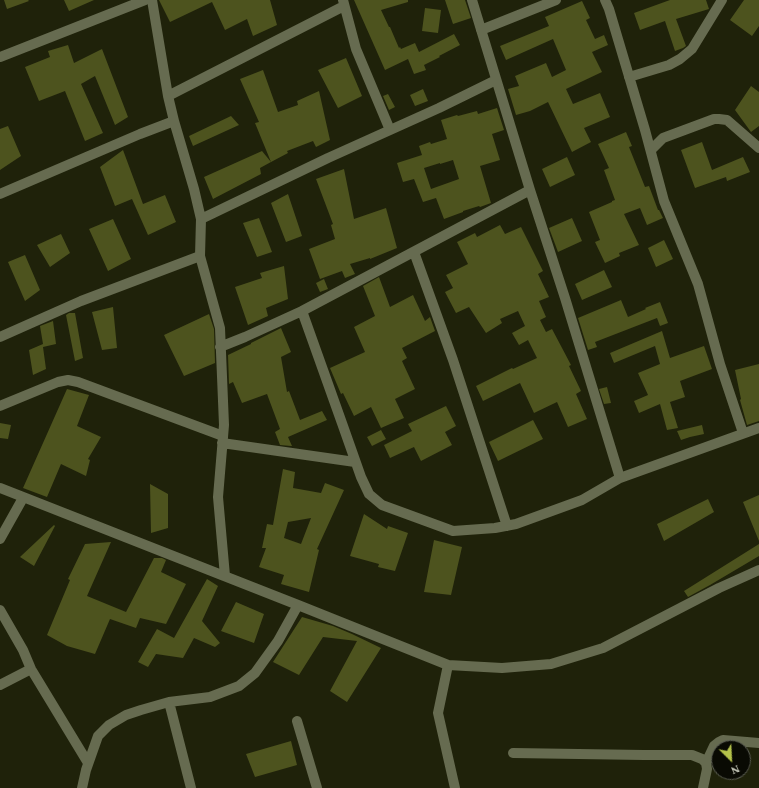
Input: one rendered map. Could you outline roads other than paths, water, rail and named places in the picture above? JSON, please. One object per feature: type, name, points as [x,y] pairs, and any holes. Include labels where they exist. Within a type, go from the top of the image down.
[{"type":"street","points":[[0,56],[144,0]]},
{"type":"street","points":[[152,0],[168,96],[201,219],[200,256],[220,328],[224,425],[218,497],[225,576]]},
{"type":"street","points":[[472,0],[620,478]]},
{"type":"street","points":[[481,30],[556,0]]},
{"type":"street","points":[[605,0],[651,150],[664,201],[698,284],[720,364],[743,434]]},
{"type":"street","points":[[629,77],[669,65],[680,60],[692,49],[722,0]]},
{"type":"street","points":[[168,96],[343,3],[356,49],[390,130]]},
{"type":"street","points":[[201,219],[496,80]]},
{"type":"street","points":[[651,150],[663,138],[714,119],[727,120],[759,148]]},
{"type":"street","points":[[0,194],[140,134],[174,122]]},
{"type":"street","points":[[645,130],[663,138]]},
{"type":"street","points":[[220,347],[302,311],[530,190]]},
{"type":"street","points":[[414,252],[453,360],[507,526]]},
{"type":"street","points":[[0,337],[81,301],[200,256]]},
{"type":"street","points":[[302,311],[360,477],[369,494],[382,505],[452,531],[495,528],[516,524],[582,500],[620,478],[759,428]]},
{"type":"street","points":[[0,406],[58,382],[68,380],[96,388],[223,440],[355,462]]},
{"type":"street","points":[[0,488],[448,665],[502,668],[551,664],[603,648],[719,588],[759,570]]},
{"type":"street","points":[[0,539],[23,498]]},
{"type":"street","points":[[81,788],[98,736],[109,725],[126,715],[141,710],[169,702],[210,697],[239,686],[255,673],[278,641],[298,605]]},
{"type":"street","points":[[0,610],[23,650],[31,669],[88,763]]},
{"type":"street","points":[[448,665],[438,713],[455,788]]},
{"type":"street","points":[[0,685],[31,669]]},
{"type":"street","points":[[169,702],[191,788]]},
{"type":"street","points":[[297,721],[317,788]]},
{"type":"street","points":[[703,788],[707,769],[706,763],[714,746],[722,740],[759,743]]},
{"type":"street","points":[[513,753],[692,755],[702,759],[706,763]]}]
